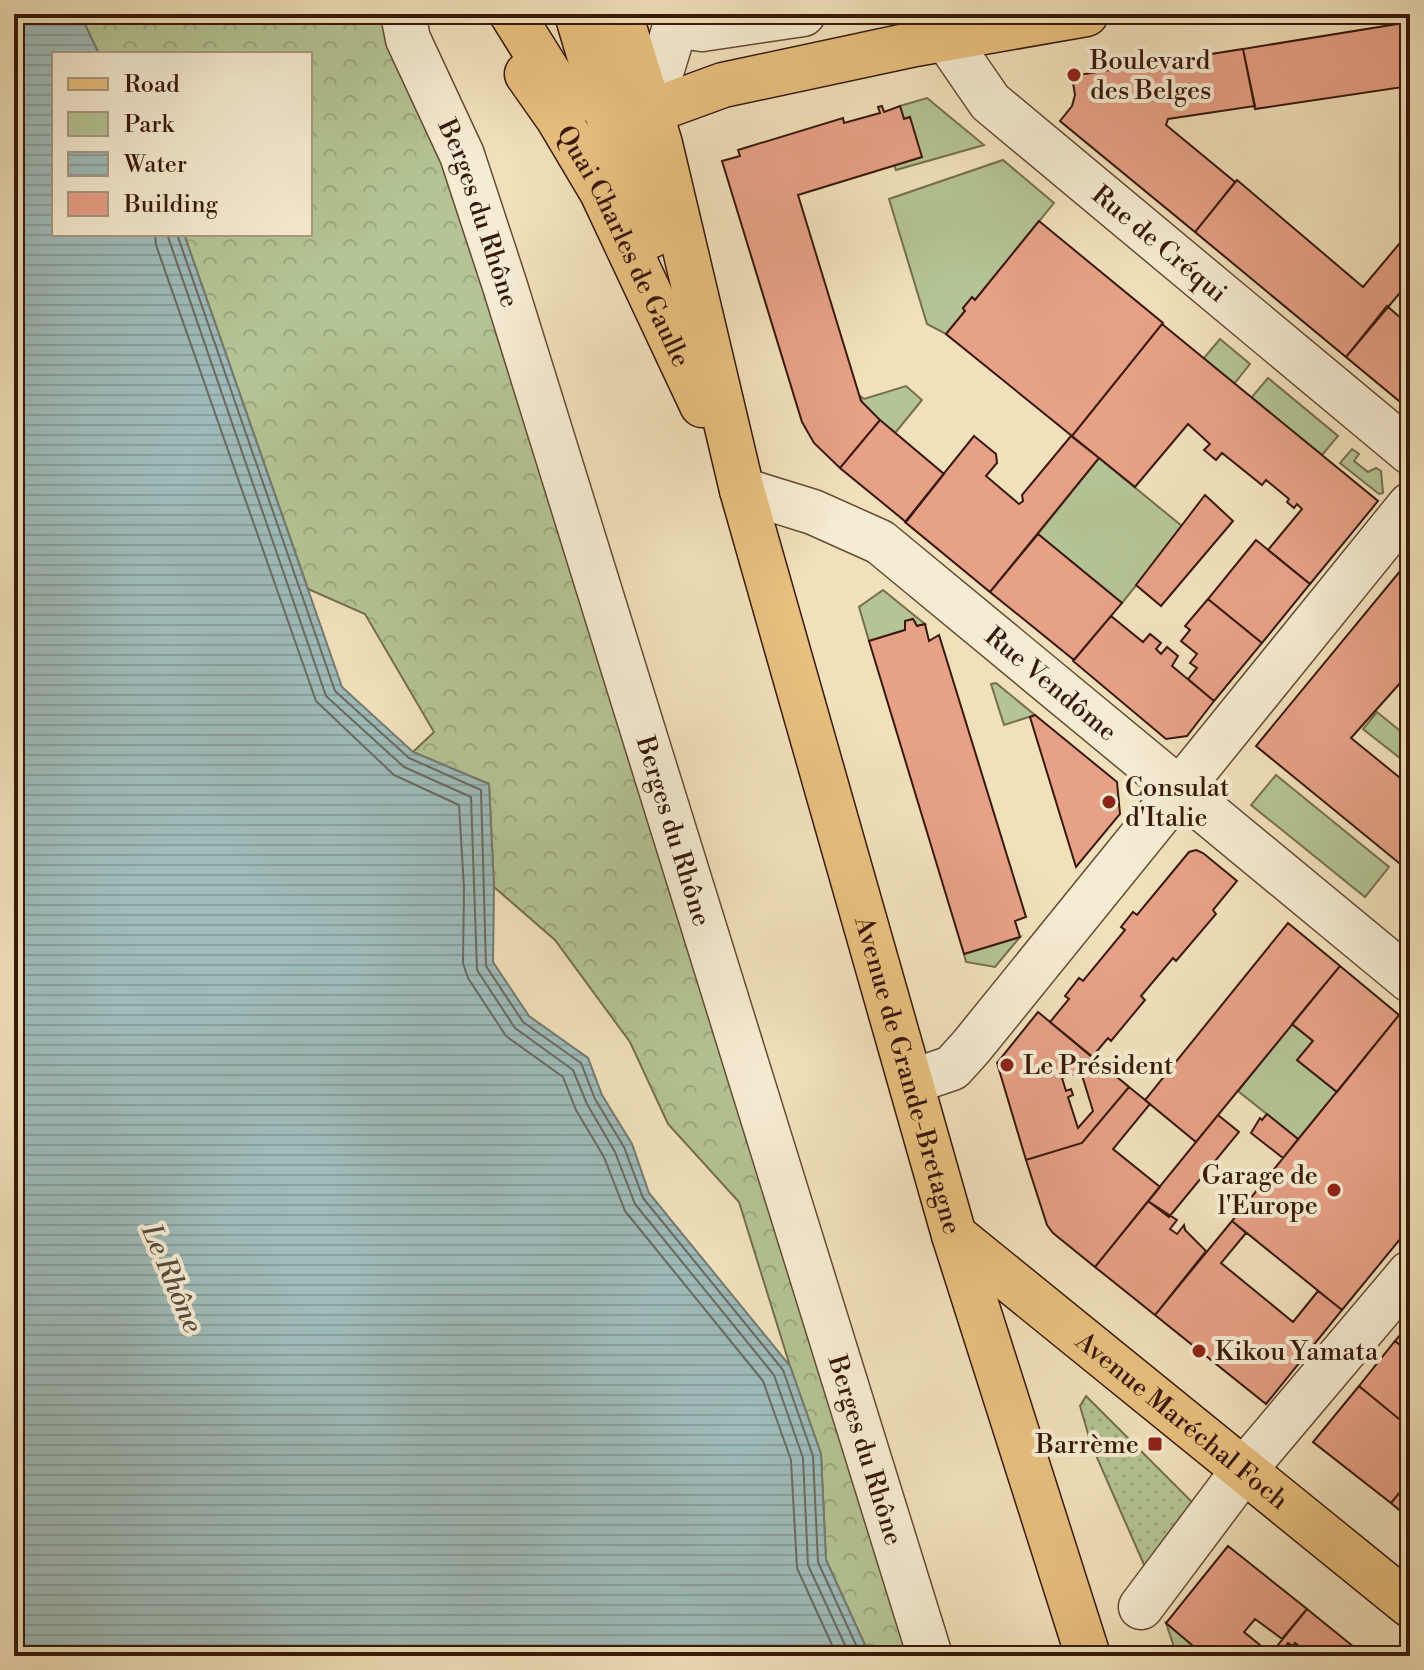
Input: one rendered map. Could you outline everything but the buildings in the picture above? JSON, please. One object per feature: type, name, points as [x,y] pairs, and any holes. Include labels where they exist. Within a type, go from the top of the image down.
[{"type":"main road","name":"Quai Charles de Gaulle","points":[[486,14],[558,118],[602,192],[742,490]]},
{"type":"main road","points":[[512,14],[557,86],[627,113],[649,112],[723,85],[942,26],[1086,14]]},
{"type":"main road","name":"Avenue de Grande-Bretagne","points":[[577,14],[604,105],[742,490]]},
{"type":"main road","name":"Avenue de Grande-Bretagne","points":[[620,14],[660,144],[742,490],[954,1235],[1088,1656]]},
{"type":"main road","name":"Avenue Maréchal Foch","points":[[954,1235],[1410,1605]]},
{"type":"street","name":"Berges du Rhône","points":[[403,14],[408,39],[462,155],[505,286],[930,1656]]},
{"type":"street","points":[[649,112],[675,17],[688,27],[702,29],[803,14]]},
{"type":"street","name":"Rue de Créqui","points":[[942,26],[990,102],[1410,452]]},
{"type":"street","name":"Rue Vendôme","points":[[742,490],[813,512],[880,542],[1410,980]]},
{"type":"street","points":[[911,1082],[952,1068],[1410,505]]},
{"type":"street","points":[[1141,1607],[1243,1471],[1410,1273]]},
{"type":"green space","points":[[80,14],[403,14],[930,1656],[870,1656],[826,1560],[821,1454],[739,1202],[668,1124],[630,1042],[555,940],[494,887],[489,784],[413,752],[434,732],[365,614],[308,589],[185,236],[312,236],[312,52],[98,52]]},
{"type":"green space","points":[[927,98],[984,145],[896,170],[894,165],[909,117],[904,119],[900,106]]},
{"type":"green space","points":[[1003,160],[1054,203],[975,300],[972,298],[963,308],[965,311],[946,334],[927,324],[889,199]]},
{"type":"green space","points":[[1220,339],[1250,364],[1234,384],[1203,359]]},
{"type":"green space","points":[[1268,378],[1338,436],[1322,455],[1251,398]]},
{"type":"green space","points":[[906,386],[922,400],[895,433],[865,408],[859,395],[864,399]]},
{"type":"green space","points":[[1352,449],[1359,454],[1354,461],[1368,472],[1376,468],[1381,471],[1383,493],[1379,494],[1340,463]]},
{"type":"green space","points":[[1099,458],[1183,527],[1122,603],[1038,534]]},
{"type":"green space","points":[[883,590],[925,624],[917,626],[913,619],[905,621],[905,630],[869,641],[859,607]]},
{"type":"green space","points":[[996,683],[1035,715],[1004,725],[991,684]]},
{"type":"green space","points":[[1377,712],[1410,739],[1410,766],[1363,729]]},
{"type":"green space","points":[[1276,775],[1389,867],[1365,897],[1251,805]]},
{"type":"green space","points":[[1020,937],[995,967],[966,962],[964,954]]},
{"type":"green space","points":[[1292,1024],[1313,1041],[1297,1060],[1337,1092],[1298,1139],[1238,1091]]},
{"type":"green space","points":[[1086,1396],[1199,1509],[1149,1576],[1091,1444],[1080,1406]]},
{"type":"green space","points":[[1166,1623],[1203,1651],[1199,1656],[1177,1656]]},
{"type":"water","name":"Le Rhône","points":[[14,14],[80,14],[98,52],[52,52],[52,236],[185,236],[342,687],[413,752],[489,784],[494,887],[493,962],[529,1016],[588,1058],[602,1095],[632,1144],[649,1193],[790,1366],[821,1454],[826,1560],[870,1656],[14,1656]]},
{"type":"place","name":"Boulevard des Belges","points":[[1074,75]]},
{"type":"place","name":"Consulat d'Italie","points":[[1109,802]]},
{"type":"place","name":"Le Président","points":[[1007,1065]]},
{"type":"place","name":"Garage de l'Europe","points":[[1334,1190]]},
{"type":"place","name":"Kikou Yamata","points":[[1199,1351]]},
{"type":"place","name":"Barrème","points":[[1155,1444]]}]
